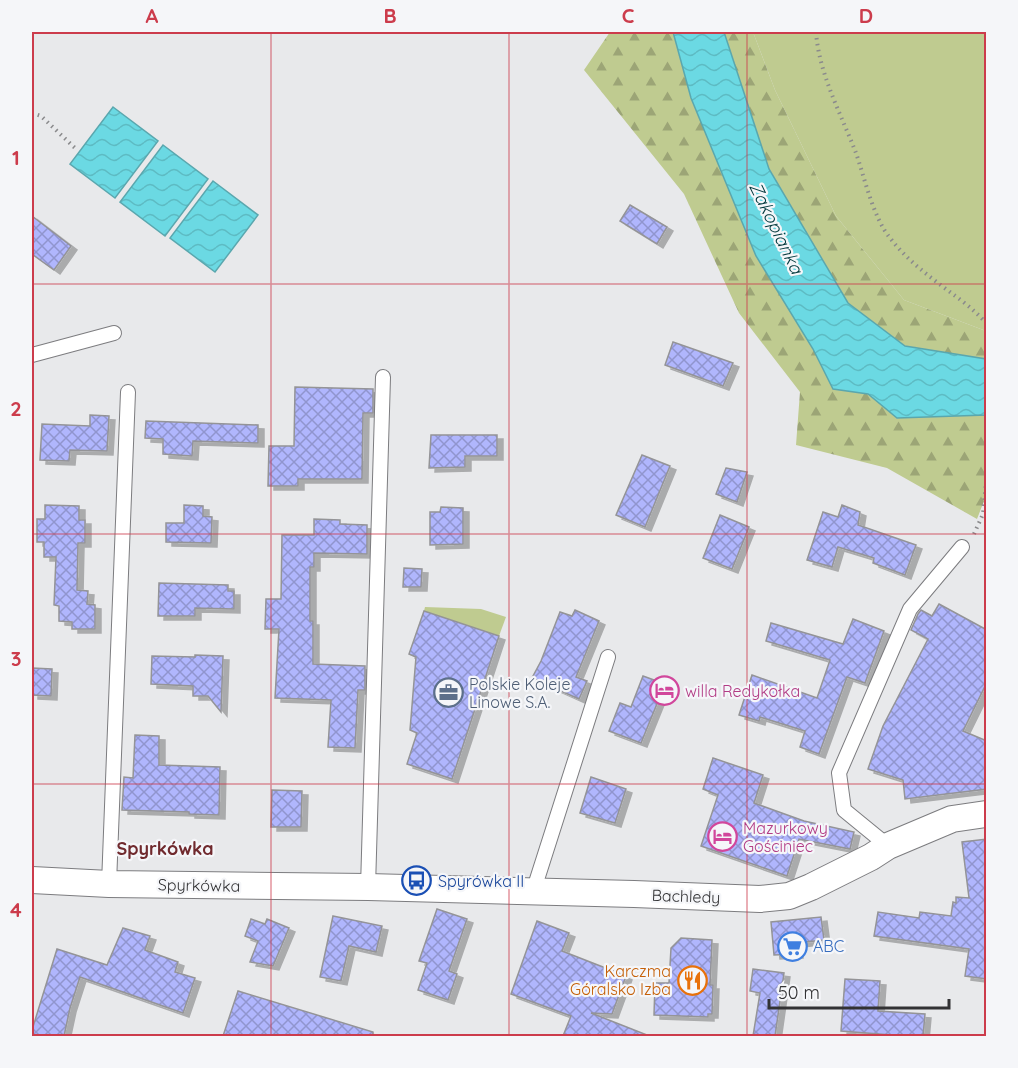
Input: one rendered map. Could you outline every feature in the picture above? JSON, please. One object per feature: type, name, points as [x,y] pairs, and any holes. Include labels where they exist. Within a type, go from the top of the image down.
[{"type":"street","name":"Bachledy","points":[[368,887],[760,899],[789,896],[831,877],[888,846],[952,819],[987,814]]},
{"type":"street","name":"Spyrkówka","points":[[32,880],[109,884],[368,887]]},
{"type":"lane","points":[[32,355],[114,333]]},
{"type":"lane","points":[[368,887],[383,377]]},
{"type":"lane","points":[[109,884],[128,392]]},
{"type":"lane","points":[[888,846],[844,810],[839,773],[910,609],[962,547]]},
{"type":"lane","points":[[533,892],[608,657]]},
{"type":"path","points":[[816,32],[817,46],[828,82],[879,222],[890,239],[915,265],[987,322]]},
{"type":"path","points":[[32,113],[41,116],[75,148]]},
{"type":"path","points":[[962,547],[972,537],[983,514],[987,483]]},
{"type":"green space","points":[[610,32],[673,32],[691,98],[833,389],[868,394],[897,418],[986,415],[986,496],[977,519],[887,468],[796,445],[800,392],[739,313],[684,194],[584,70]]},
{"type":"green space","points":[[724,32],[753,32],[775,90],[836,216],[904,300],[986,331],[986,359],[905,346],[848,303],[769,169]]},
{"type":"green space","points":[[753,32],[986,32],[986,331],[904,300],[836,216],[775,90]]},
{"type":"green space","points":[[425,607],[481,609],[506,617],[499,636],[424,611]]},
{"type":"water","name":"Zakopianka","points":[[673,32],[724,32],[769,169],[848,303],[905,346],[986,359],[986,415],[897,418],[868,394],[833,389],[813,349],[756,256],[691,98]]},
{"type":"water","points":[[113,107],[158,141],[115,198],[70,164]]},
{"type":"water","points":[[163,145],[208,179],[165,236],[120,202]]},
{"type":"water","points":[[213,181],[258,215],[215,272],[170,238]]},
{"type":"building","points":[[630,205],[667,227],[657,244],[620,221]]},
{"type":"building","points":[[32,216],[71,246],[54,270],[32,254]]},
{"type":"building","points":[[673,342],[733,363],[723,386],[665,365]]},
{"type":"building","points":[[295,387],[373,389],[373,413],[363,413],[362,479],[298,479],[298,486],[268,486],[269,446],[294,446]]},
{"type":"building","points":[[90,415],[109,416],[107,451],[70,450],[69,461],[40,460],[42,424],[90,426]]},
{"type":"building","points":[[146,421],[258,425],[258,443],[193,441],[192,456],[163,454],[163,439],[145,438]]},
{"type":"building","points":[[431,435],[497,435],[497,456],[465,456],[465,467],[429,468]]},
{"type":"building","points":[[642,455],[670,466],[645,527],[616,515]]},
{"type":"building","points":[[726,468],[747,472],[737,502],[716,494]]},
{"type":"building","points":[[45,505],[79,506],[79,520],[85,520],[85,543],[78,543],[77,590],[88,591],[87,604],[95,605],[95,629],[72,629],[72,622],[59,621],[59,606],[54,605],[56,557],[44,557],[44,542],[37,542],[37,519],[45,519]]},
{"type":"building","points":[[184,505],[203,506],[203,516],[212,517],[211,543],[166,542],[166,523],[184,523]]},
{"type":"building","points":[[842,505],[860,512],[858,525],[916,545],[905,575],[873,563],[874,558],[838,547],[832,567],[807,560],[823,512],[838,517]]},
{"type":"building","points":[[441,507],[463,508],[463,544],[430,545],[430,512],[440,512]]},
{"type":"building","points":[[720,515],[749,527],[732,569],[703,558]]},
{"type":"building","points":[[314,519],[340,520],[340,524],[367,525],[367,554],[314,553],[314,567],[310,567],[313,664],[365,666],[365,690],[358,690],[355,748],[328,747],[331,700],[275,698],[279,629],[265,629],[266,599],[281,599],[282,535],[314,535]]},
{"type":"building","points":[[404,568],[422,569],[421,587],[403,587]]},
{"type":"building","points":[[159,583],[228,585],[228,591],[234,591],[234,609],[195,608],[195,616],[158,616]]},
{"type":"building","points":[[939,604],[987,630],[987,682],[963,731],[987,741],[987,789],[905,799],[903,780],[868,769],[883,726],[928,639],[911,630],[921,610],[932,616]]},
{"type":"building","points":[[575,610],[599,621],[576,677],[587,681],[579,699],[532,678],[560,612],[572,616]]},
{"type":"building","name":"Polskie Koleje Linowe S.A.","points":[[424,611],[499,636],[452,779],[407,764],[417,733],[410,730],[416,657],[409,654]]},
{"type":"building","points":[[853,619],[884,631],[865,683],[847,677],[819,754],[800,747],[805,731],[760,717],[759,721],[739,715],[752,675],[817,698],[830,660],[766,641],[771,623],[843,644]]},
{"type":"building","points":[[195,655],[223,656],[221,712],[208,696],[193,696],[193,686],[151,684],[152,656],[195,657]]},
{"type":"building","points":[[32,668],[52,669],[51,696],[32,695]]},
{"type":"building","points":[[643,676],[665,684],[641,743],[609,731],[620,703],[631,707]]},
{"type":"building","points":[[135,735],[159,736],[159,765],[220,767],[219,815],[122,810],[124,777],[133,778]]},
{"type":"building","points":[[713,758],[763,775],[754,803],[804,821],[854,832],[850,849],[799,839],[787,876],[701,846],[718,795],[703,789]]},
{"type":"building","points":[[591,777],[626,789],[615,823],[580,813]]},
{"type":"building","points":[[272,790],[302,791],[301,827],[271,827]]},
{"type":"building","points":[[987,839],[987,979],[965,976],[969,949],[874,936],[878,912],[919,918],[920,912],[951,916],[956,897],[969,898],[962,842]]},
{"type":"building","points":[[437,909],[467,919],[449,971],[457,974],[448,1000],[418,990],[427,963],[419,961]]},
{"type":"building","points":[[333,916],[382,926],[376,952],[349,946],[341,981],[320,977]]},
{"type":"building","points":[[821,917],[824,940],[796,943],[797,954],[774,955],[771,922]]},
{"type":"building","points":[[251,919],[265,924],[267,919],[289,928],[273,966],[250,962],[258,941],[245,936]]},
{"type":"building","points":[[537,921],[569,933],[562,951],[626,976],[612,1014],[591,1013],[647,1036],[563,1036],[571,1016],[511,994]]},
{"type":"building","points":[[123,928],[150,936],[145,950],[178,962],[175,972],[195,978],[183,1013],[80,977],[64,1036],[32,1036],[57,949],[107,965]]},
{"type":"building","points":[[681,938],[712,940],[710,985],[713,985],[712,1014],[708,1014],[708,1017],[654,1015],[655,983],[669,983],[671,948]]},
{"type":"building","points":[[753,969],[784,973],[775,1036],[753,1036],[760,993],[750,991]]},
{"type":"building","points":[[845,979],[880,981],[878,1011],[925,1014],[923,1036],[891,1036],[841,1031]]},
{"type":"building","points":[[238,991],[373,1032],[373,1036],[223,1036]]},
{"type":"place","name":"willa Redykołka","points":[[664,691]]},
{"type":"place","name":"Polskie Koleje Linowe S.A.","points":[[448,693]]},
{"type":"place","name":"Mazurkowy Gościniec","points":[[722,837]]},
{"type":"place","name":"Spyrówka II","points":[[417,881]]},
{"type":"place","name":"ABC","points":[[792,946]]},
{"type":"place","name":"Karczma Góralsko Izba","points":[[692,980]]},
{"type":"district","name":"Spyrkówka","points":[[165,849]]}]
